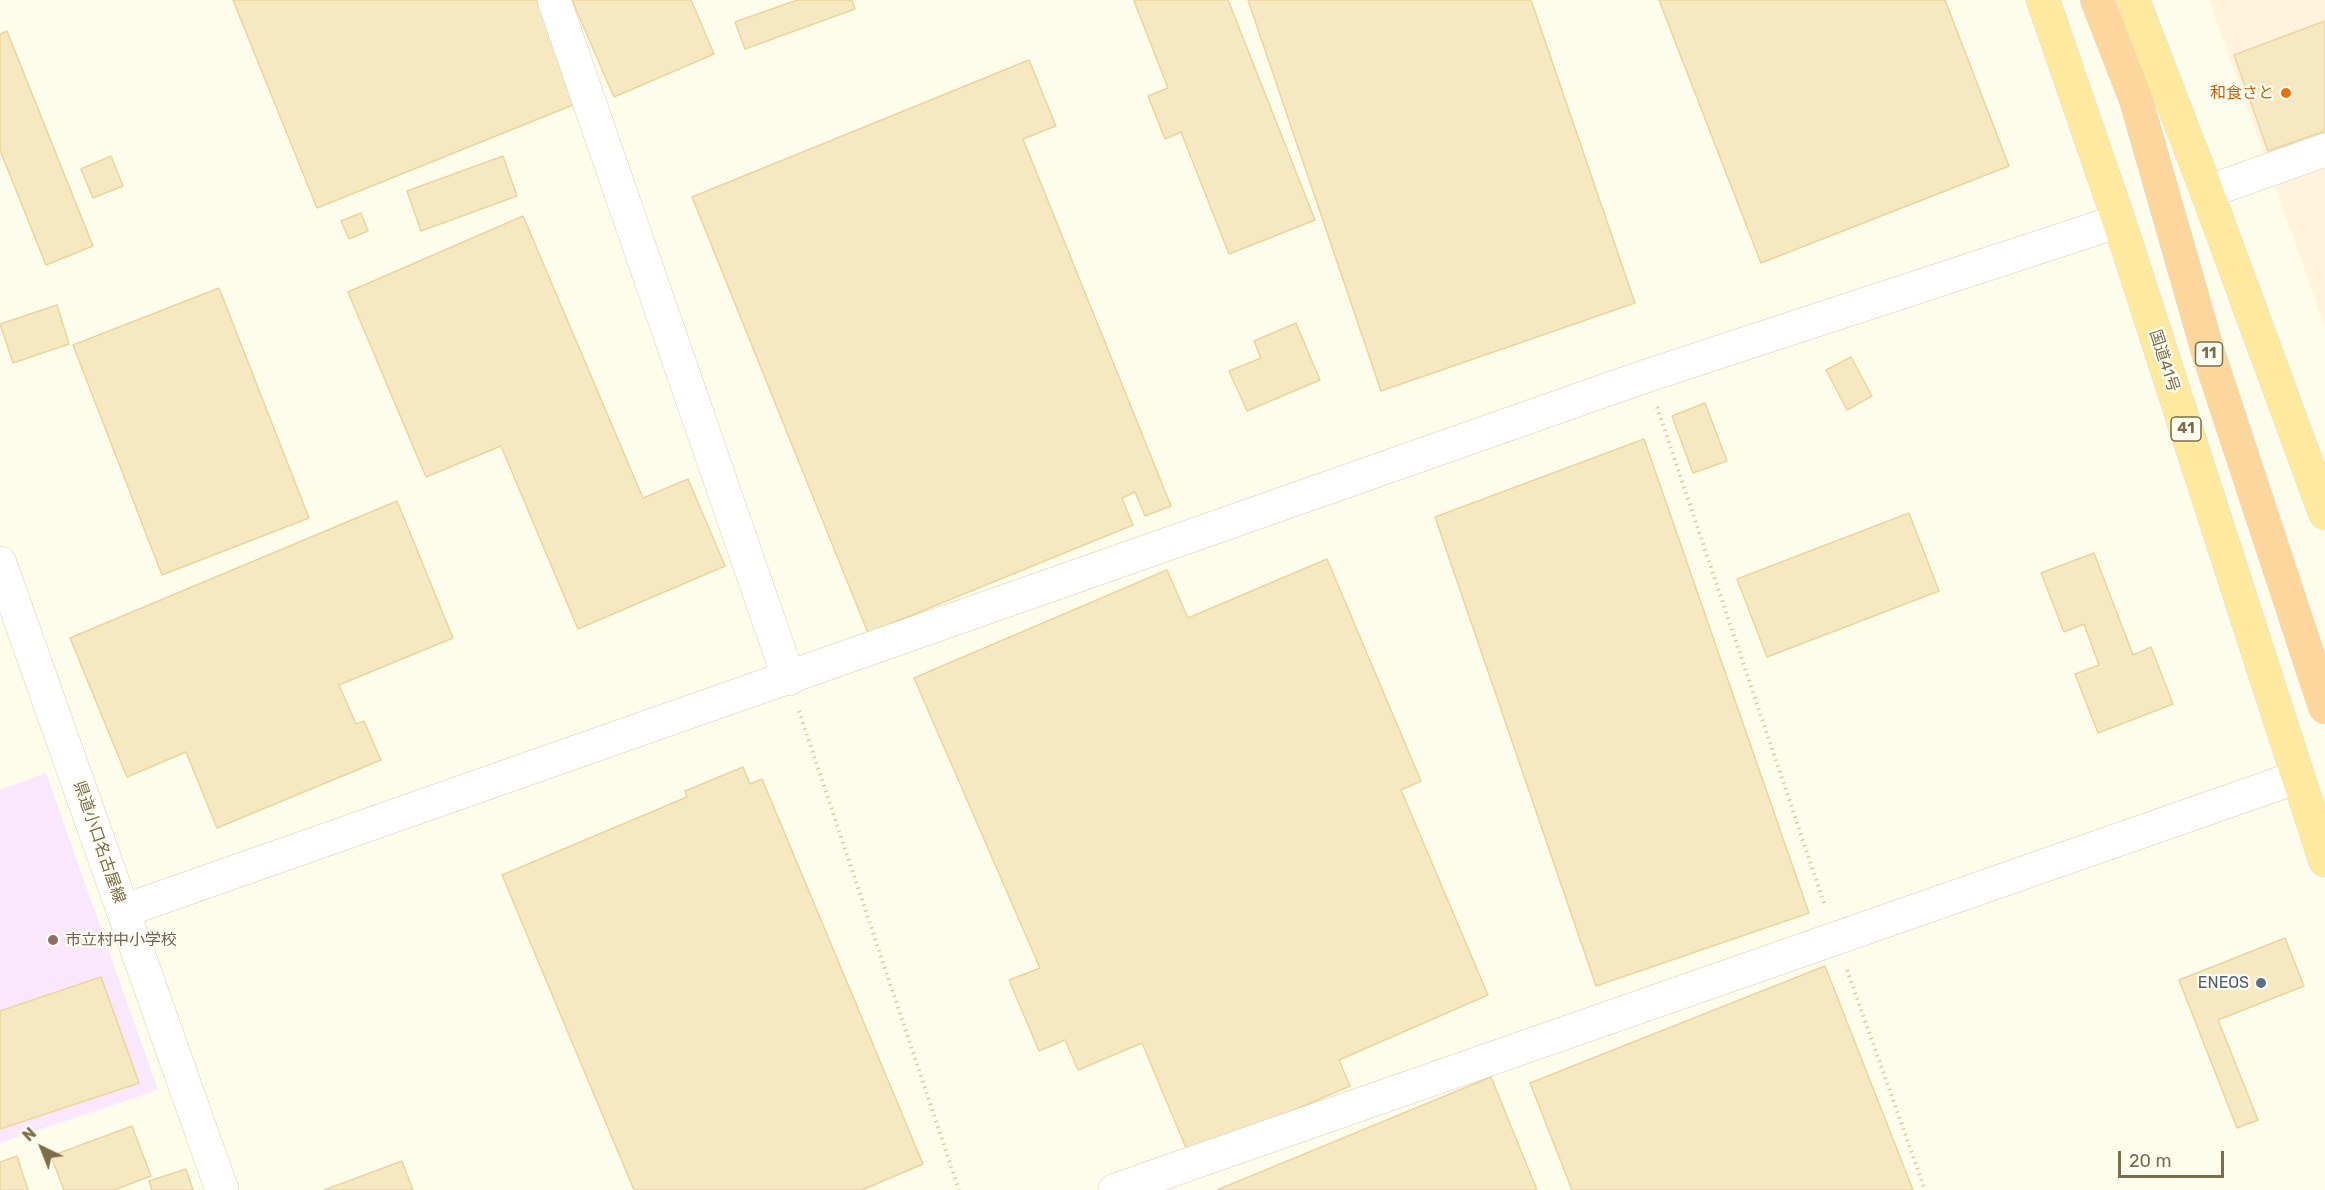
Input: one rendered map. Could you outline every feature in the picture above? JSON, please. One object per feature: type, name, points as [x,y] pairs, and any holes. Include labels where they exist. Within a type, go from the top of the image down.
[{"type":"highway","name":"国道41号","points":[[2043,0],[2119,221],[2325,860]]},
{"type":"highway","name":"11","points":[[2097,0],[2136,100],[2208,352],[2325,706]]},
{"type":"highway","points":[[2133,0],[2207,192],[2325,513]]},
{"type":"street","points":[[554,0],[789,679]]},
{"type":"street","points":[[2207,192],[2325,150]]},
{"type":"street","points":[[123,911],[789,679],[1646,376],[2119,221]]},
{"type":"street","name":"県道小口名古屋線","points":[[0,563],[222,1190]]},
{"type":"street","points":[[1115,1190],[2298,777]]},
{"type":"path","points":[[1646,376],[1835,937],[1925,1190]]},
{"type":"path","points":[[789,679],[959,1190]]},
{"type":"shaded area","name":"和食さと","points":[[2209,0],[2325,0],[2325,136],[2265,157]]},
{"type":"shaded area","points":[[2325,162],[2325,328],[2273,180]]},
{"type":"shaded area","name":"市立村中小学校","points":[[46,773],[158,1090],[0,1143],[0,790]]},
{"type":"building","points":[[233,0],[537,0],[578,103],[317,208]]},
{"type":"building","points":[[572,0],[691,0],[714,54],[614,97]]},
{"type":"building","points":[[797,0],[852,0],[855,9],[745,49],[735,22]]},
{"type":"building","points":[[1228,0],[1315,220],[1229,254],[1181,132],[1165,139],[1148,96],[1168,88],[1134,1]]},
{"type":"building","points":[[1248,0],[1531,0],[1635,303],[1381,391]]},
{"type":"building","points":[[1659,0],[1945,0],[2009,166],[1761,263]]},
{"type":"building","name":"和食さと","points":[[2325,21],[2325,131],[2268,151],[2234,55]]},
{"type":"building","points":[[7,31],[93,246],[46,265],[0,150],[0,34]]},
{"type":"building","points":[[1029,60],[1056,126],[1023,139],[1171,506],[1145,516],[1135,492],[1122,498],[1133,525],[868,633],[692,197]]},
{"type":"building","points":[[111,156],[123,186],[93,198],[81,169]]},
{"type":"building","points":[[503,156],[517,196],[421,231],[407,191]]},
{"type":"building","points":[[361,213],[368,231],[349,239],[341,221]]},
{"type":"building","points":[[523,216],[643,498],[688,479],[725,566],[578,629],[501,446],[426,477],[348,292]]},
{"type":"building","points":[[219,288],[309,518],[162,575],[73,345]]},
{"type":"building","points":[[57,305],[69,344],[13,363],[0,324]]},
{"type":"building","points":[[1296,323],[1320,380],[1247,411],[1229,371],[1261,358],[1254,341]]},
{"type":"building","points":[[1851,357],[1872,396],[1847,410],[1826,370]]},
{"type":"building","points":[[1705,403],[1727,461],[1693,473],[1672,416]]},
{"type":"building","points":[[1644,439],[1809,913],[1596,986],[1435,517]]},
{"type":"building","points":[[397,501],[453,638],[339,685],[356,724],[364,721],[381,760],[217,828],[186,752],[127,777],[70,638]]},
{"type":"building","points":[[1909,513],[1939,591],[1767,657],[1737,579]]},
{"type":"building","points":[[2094,553],[2133,655],[2151,647],[2173,704],[2098,733],[2075,674],[2099,665],[2084,624],[2064,632],[2041,573]]},
{"type":"building","points":[[1327,559],[1421,781],[1401,790],[1488,995],[1339,1060],[1350,1086],[1189,1155],[1142,1043],[1078,1070],[1065,1040],[1039,1051],[1009,980],[1040,968],[914,678],[1167,570],[1188,618]]},
{"type":"building","points":[[743,767],[750,784],[762,779],[923,1164],[862,1190],[634,1190],[502,875],[687,797],[685,791]]},
{"type":"building","points":[[2285,938],[2304,986],[2218,1020],[2258,1120],[2237,1128],[2179,980]]},
{"type":"building","points":[[1825,966],[1913,1190],[1572,1190],[1530,1083]]},
{"type":"building","points":[[101,977],[139,1083],[0,1129],[0,1011]]},
{"type":"building","points":[[1491,1077],[1537,1190],[1217,1190]]},
{"type":"building","points":[[132,1126],[151,1176],[114,1190],[64,1190],[51,1156]]},
{"type":"building","points":[[17,1156],[28,1190],[0,1190],[0,1162]]},
{"type":"building","points":[[402,1161],[413,1190],[324,1190]]},
{"type":"building","points":[[186,1169],[193,1190],[152,1190],[149,1181]]},
{"type":"place","name":"和食さと","points":[[2286,93]]},
{"type":"place","name":"市立村中小学校","points":[[53,940]]},
{"type":"place","name":"ENEOS","points":[[2261,983]]}]
